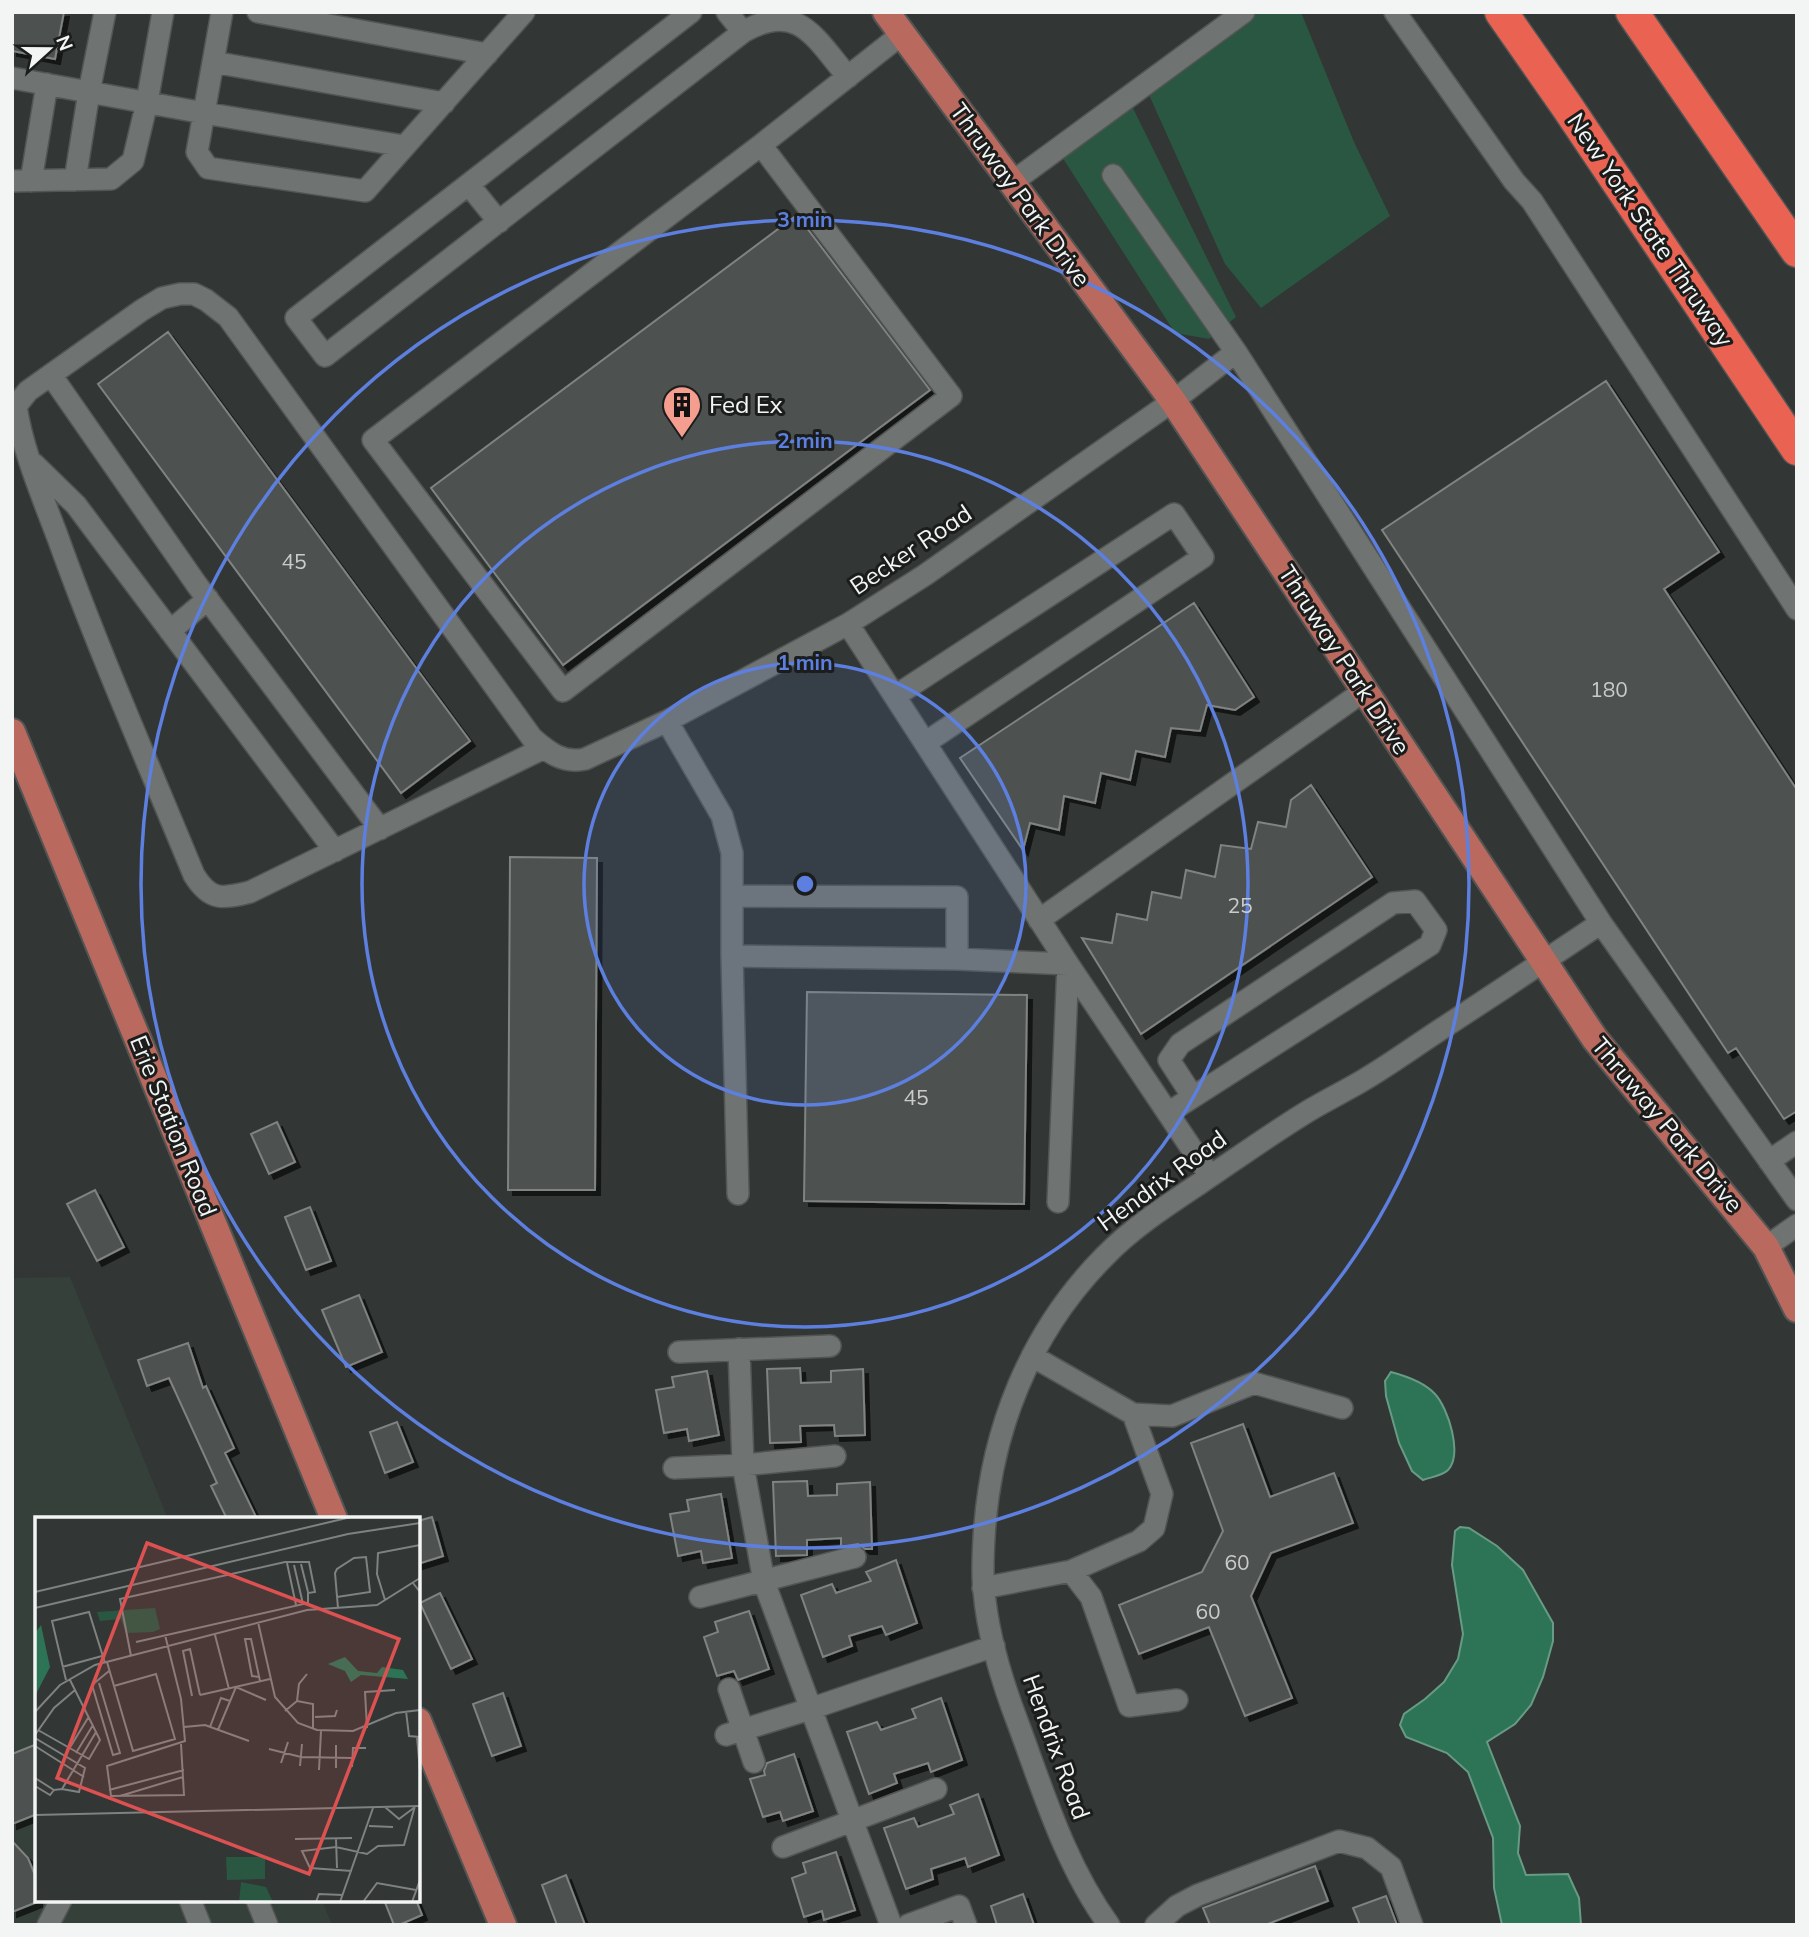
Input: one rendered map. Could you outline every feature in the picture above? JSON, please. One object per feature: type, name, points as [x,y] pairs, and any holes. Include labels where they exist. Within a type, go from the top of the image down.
[{"type":"highway","name":"New York State Thruway","points":[[1501,12],[1797,449]]},
{"type":"highway","points":[[1632,12],[1797,251]]},
{"type":"main road","name":"Thruway Park Drive","points":[[898,21],[1011,183],[1172,401],[1595,1039],[1766,1247],[1797,1310]]},
{"type":"main road","name":"Erie Station Road","points":[[12,732],[333,1517]]},
{"type":"main road","points":[[420,1726],[503,1925]]},
{"type":"street","points":[[75,180],[105,12]]},
{"type":"street","points":[[47,84],[21,181],[111,179],[133,161],[148,103],[163,12]]},
{"type":"street","points":[[222,12],[197,152],[208,168],[365,191],[524,12]]},
{"type":"street","points":[[258,12],[487,54]]},
{"type":"street","points":[[691,12],[296,318],[326,356],[757,23],[782,17],[805,26],[848,76]]},
{"type":"street","points":[[727,12],[743,32]]},
{"type":"street","points":[[1011,183],[1244,12]]},
{"type":"street","points":[[1395,12],[1514,181],[1532,201],[1797,609]]},
{"type":"street","points":[[761,145],[951,396],[563,691],[373,440],[848,76],[898,21]]},
{"type":"street","points":[[213,62],[444,103]]},
{"type":"street","points":[[12,78],[404,146]]},
{"type":"street","points":[[1114,175],[1236,352],[1601,923],[1797,1200]]},
{"type":"street","points":[[469,185],[499,222]]},
{"type":"street","points":[[194,294],[206,300],[228,317],[533,738],[544,748],[250,892],[220,898],[210,894],[194,875],[71,575],[30,460],[16,406],[29,391],[51,375],[162,298],[194,294]]},
{"type":"street","name":"Becker Road","points":[[544,748],[562,759],[585,759],[667,721],[848,624],[925,575],[1172,401],[1236,352]]},
{"type":"street","points":[[51,375],[208,600],[380,829]]},
{"type":"street","points":[[30,460],[76,505],[335,851]]},
{"type":"street","points":[[895,696],[1174,514],[1202,557],[925,743]]},
{"type":"street","points":[[170,631],[208,600]]},
{"type":"street","points":[[848,624],[1039,920],[1210,1176]]},
{"type":"street","points":[[1039,920],[1364,691]]},
{"type":"street","points":[[667,721],[722,816],[732,853],[738,1194]]},
{"type":"street","points":[[732,896],[957,897],[957,959]]},
{"type":"street","points":[[1168,1113],[1193,1097],[1430,945],[1436,930],[1415,901],[1393,903],[1180,1044],[1169,1060],[1193,1097]]},
{"type":"street","name":"Hendrix Road","points":[[1109,1925],[1073,1868],[1004,1688],[988,1623],[983,1588],[985,1515],[990,1475],[1000,1434],[1032,1356],[1053,1321],[1104,1256],[1132,1231],[1310,1110],[1364,1080],[1601,923]]},
{"type":"street","points":[[732,956],[957,959],[1068,964]]},
{"type":"street","points":[[1058,1202],[1068,964]]},
{"type":"street","points":[[1769,1161],[1797,1142]]},
{"type":"street","points":[[1766,1247],[1797,1225]]},
{"type":"street","points":[[680,1352],[830,1346]]},
{"type":"street","points":[[739,1349],[743,1465],[764,1582],[891,1925]]},
{"type":"street","points":[[1032,1356],[1133,1414],[1171,1416],[1254,1383],[1342,1408]]},
{"type":"street","points":[[983,1588],[1071,1571],[1139,1541],[1154,1528],[1162,1494],[1133,1414]]},
{"type":"street","points":[[674,1468],[743,1465],[835,1456]]},
{"type":"street","points":[[700,1597],[855,1557]]},
{"type":"street","points":[[1071,1571],[1091,1597],[1129,1706],[1177,1700]]},
{"type":"street","points":[[734,1732],[994,1646]]},
{"type":"street","points":[[729,1689],[734,1732],[754,1762]]},
{"type":"street","points":[[783,1847],[936,1790]]},
{"type":"street","points":[[1156,1925],[1177,1906],[1198,1895],[1339,1841],[1367,1848],[1391,1867],[1412,1925]]},
{"type":"street","points":[[48,1925],[60,1902]]},
{"type":"street","points":[[191,1902],[200,1925]]},
{"type":"street","points":[[258,1902],[267,1925]]},
{"type":"street","points":[[908,1925],[959,1906],[966,1925]]},
{"type":"shaded area","points":[[1231,12],[1301,12],[1354,142],[1390,216],[1261,308],[1225,264],[1145,86]]},
{"type":"shaded area","points":[[1127,96],[1236,317],[1209,339],[1175,333],[1055,146]]},
{"type":"shaded area","points":[[70,1277],[167,1517],[35,1517],[35,1902],[323,1902],[332,1925],[12,1925],[12,1278]]},
{"type":"shaded area","points":[[1391,1372],[1426,1386],[1445,1410],[1452,1431],[1454,1453],[1452,1463],[1443,1474],[1423,1480],[1412,1471],[1399,1443],[1386,1396],[1385,1381]]},
{"type":"shaded area","points":[[1460,1527],[1469,1528],[1497,1546],[1523,1570],[1553,1623],[1553,1641],[1543,1677],[1531,1705],[1515,1724],[1487,1742],[1520,1826],[1518,1853],[1526,1875],[1568,1874],[1579,1898],[1581,1925],[1502,1925],[1494,1888],[1493,1838],[1468,1772],[1447,1753],[1406,1737],[1400,1725],[1404,1714],[1444,1682],[1458,1659],[1463,1634],[1452,1565],[1455,1531]]},
{"type":"building","points":[[12,12],[64,12],[55,59],[12,51]]},
{"type":"building","name":"Fed Ex","points":[[797,215],[930,390],[563,665],[431,488]]},
{"type":"building","points":[[168,332],[470,741],[401,793],[98,384]]},
{"type":"building","points":[[1606,381],[1719,552],[1664,589],[1797,790],[1797,1111],[1784,1119],[1736,1048],[1728,1053],[1382,530]]},
{"type":"building","points":[[1194,603],[1254,697],[1235,710],[1207,705],[1200,731],[1171,728],[1165,757],[1136,751],[1130,780],[1101,773],[1095,803],[1064,796],[1059,830],[1030,823],[1023,850],[960,758]]},
{"type":"building","points":[[1311,785],[1372,877],[1141,1034],[1082,938],[1112,943],[1117,914],[1147,920],[1152,892],[1181,898],[1186,870],[1215,877],[1221,845],[1251,849],[1258,822],[1286,827],[1291,800]]},
{"type":"building","points":[[510,857],[597,858],[595,1190],[508,1190]]},
{"type":"building","points":[[807,992],[1027,995],[1024,1204],[804,1201]]},
{"type":"building","points":[[277,1122],[295,1162],[269,1174],[251,1134]]},
{"type":"building","points":[[95,1190],[124,1247],[97,1261],[67,1204]]},
{"type":"building","points":[[310,1207],[331,1261],[306,1270],[285,1217]]},
{"type":"building","points":[[359,1295],[382,1352],[346,1367],[322,1310]]},
{"type":"building","points":[[188,1343],[203,1388],[206,1386],[234,1448],[225,1453],[256,1517],[226,1517],[211,1486],[217,1483],[169,1378],[147,1386],[138,1360]]},
{"type":"building","points":[[800,1368],[801,1383],[831,1382],[831,1371],[863,1369],[865,1435],[835,1436],[834,1425],[800,1426],[801,1442],[770,1443],[767,1369]]},
{"type":"building","points":[[707,1371],[719,1435],[689,1441],[687,1429],[664,1433],[656,1390],[674,1387],[672,1377]]},
{"type":"building","points":[[397,1422],[413,1462],[385,1473],[370,1432]]},
{"type":"building","points":[[1243,1424],[1270,1497],[1334,1473],[1353,1523],[1271,1553],[1251,1596],[1292,1698],[1245,1716],[1209,1627],[1139,1654],[1119,1605],[1202,1572],[1223,1531],[1191,1443]]},
{"type":"building","points":[[807,1481],[808,1496],[837,1495],[837,1484],[870,1482],[872,1549],[865,1549],[858,1544],[841,1547],[841,1538],[807,1540],[807,1555],[776,1556],[773,1482]]},
{"type":"building","points":[[721,1494],[732,1558],[703,1563],[701,1551],[678,1556],[670,1514],[689,1511],[687,1500]]},
{"type":"building","points":[[432,1517],[443,1556],[420,1563],[420,1520]]},
{"type":"building","points":[[896,1560],[917,1623],[886,1635],[882,1626],[849,1636],[852,1646],[823,1657],[801,1595],[832,1584],[836,1593],[871,1581],[866,1572]]},
{"type":"building","points":[[440,1593],[472,1659],[451,1669],[420,1603]]},
{"type":"building","points":[[749,1611],[769,1669],[738,1680],[734,1671],[717,1676],[704,1637],[718,1632],[715,1622]]},
{"type":"building","points":[[503,1693],[521,1746],[492,1756],[473,1704]]},
{"type":"building","points":[[941,1698],[962,1760],[931,1772],[928,1763],[894,1774],[897,1783],[869,1794],[847,1732],[877,1722],[881,1730],[916,1718],[912,1709]]},
{"type":"building","points":[[35,1745],[35,1815],[12,1824],[12,1754]]},
{"type":"building","points":[[794,1754],[813,1811],[783,1821],[780,1812],[763,1817],[750,1779],[765,1775],[767,1763]]},
{"type":"building","points":[[978,1794],[999,1855],[968,1867],[965,1858],[931,1869],[933,1879],[906,1889],[884,1828],[914,1818],[918,1827],[954,1814],[950,1805]]},
{"type":"building","points":[[12,1841],[28,1858],[35,1875],[37,1902],[12,1912]]},
{"type":"building","points":[[836,1852],[855,1910],[824,1920],[822,1911],[804,1917],[792,1878],[806,1873],[803,1863]]},
{"type":"building","points":[[1315,1866],[1328,1901],[1265,1925],[1210,1925],[1203,1908]]},
{"type":"building","points":[[566,1875],[585,1925],[557,1925],[542,1885]]},
{"type":"building","points":[[1023,1894],[1034,1925],[997,1925],[991,1906]]},
{"type":"building","points":[[1386,1896],[1397,1925],[1360,1925],[1353,1908]]},
{"type":"building","points":[[385,1902],[417,1902],[422,1915],[394,1925]]},
{"type":"place","name":"Fed Ex","points":[[682,439]]}]
